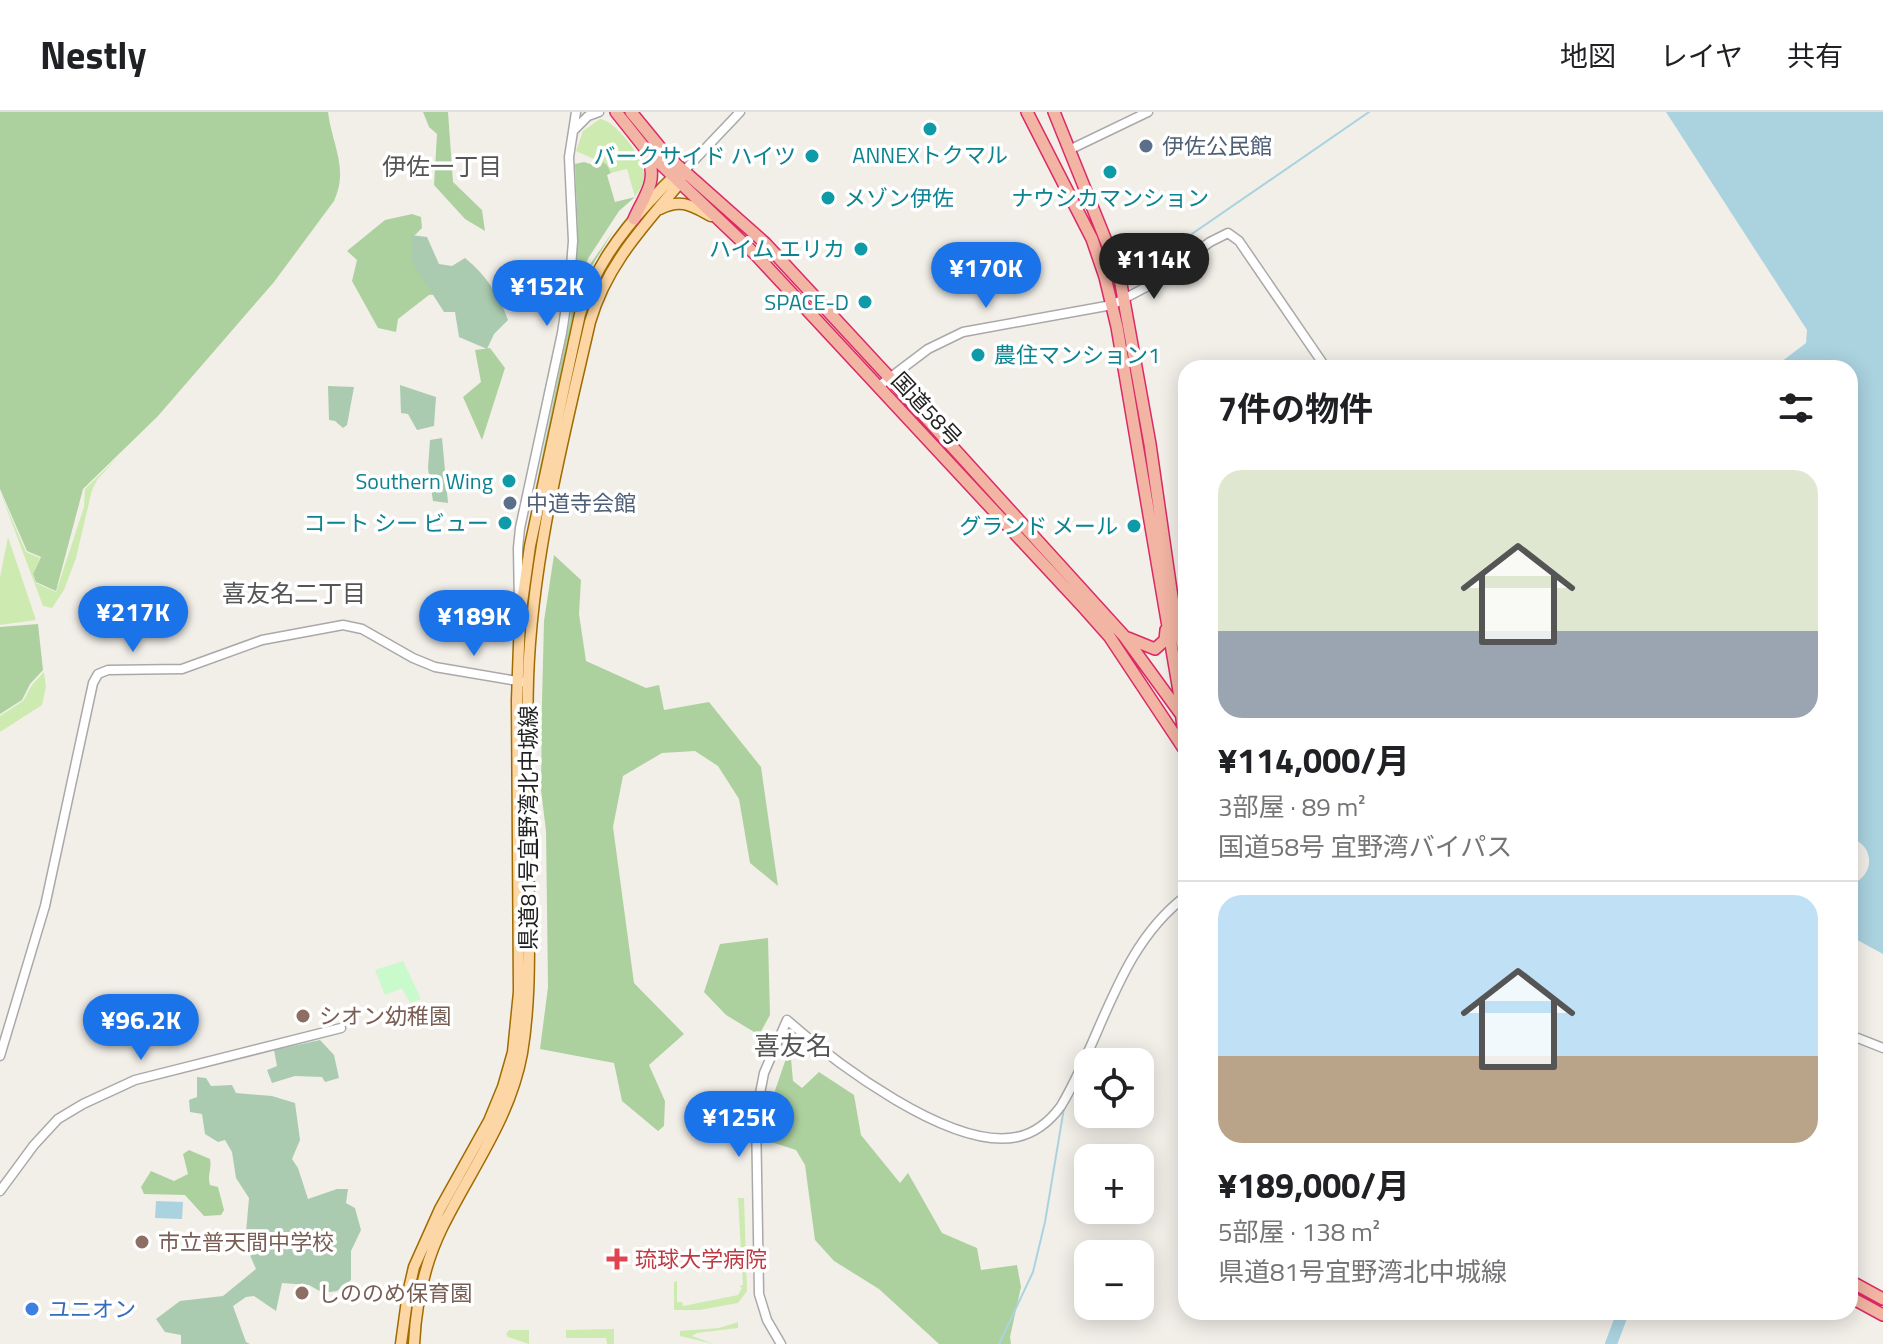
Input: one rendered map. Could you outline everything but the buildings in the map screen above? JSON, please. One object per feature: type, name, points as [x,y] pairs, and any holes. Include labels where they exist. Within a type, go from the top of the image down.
[{"type":"highway","points":[[1027,112],[1092,239],[1112,305],[1178,692]]},
{"type":"highway","points":[[1054,112],[1117,268],[1178,624]]},
{"type":"highway","name":"国道58号","points":[[623,115],[646,150],[720,220],[879,386],[1109,636],[1178,740]]},
{"type":"highway","name":"国道58号","points":[[623,115],[667,156],[678,178],[765,243],[1124,636],[1178,707]]},
{"type":"highway","points":[[634,219],[651,184],[652,166],[646,150]]},
{"type":"highway","points":[[1124,636],[1150,649],[1158,648],[1165,640],[1166,614]]},
{"type":"highway","points":[[1153,702],[1178,710]]},
{"type":"highway","points":[[1858,1285],[1883,1299]]},
{"type":"highway","points":[[1858,1301],[1883,1315]]},
{"type":"main road","name":"県道81号宜野湾北中城線","points":[[414,1344],[416,1305],[429,1260],[445,1222],[501,1121],[522,1056],[529,986],[520,617],[595,306],[621,253],[656,211],[678,178]]},
{"type":"main road","name":"県道81号宜野湾北中城線","points":[[401,1344],[414,1267],[440,1209],[489,1121],[513,1052],[519,992],[523,682],[536,547],[584,300],[604,258],[634,219],[678,178]]},
{"type":"main road","points":[[656,211],[673,203],[686,203],[720,220]]},
{"type":"street","points":[[520,617],[517,581],[520,528],[562,333],[570,280],[573,241],[569,157],[576,112]]},
{"type":"street","points":[[572,132],[588,116],[599,112]]},
{"type":"street","points":[[606,112],[623,115]]},
{"type":"street","points":[[678,178],[740,112]]},
{"type":"street","points":[[1071,149],[1148,112]]},
{"type":"street","points":[[879,386],[928,349],[963,332],[1112,305],[1154,283],[1221,235],[1234,235],[1320,360]]},
{"type":"street","points":[[520,528],[522,538],[536,547]]},
{"type":"street","points":[[0,1056],[45,906],[84,718],[98,674],[108,670],[182,669],[262,640],[343,625],[362,629],[435,667],[523,682]]},
{"type":"street","points":[[781,1344],[762,1307],[758,1273],[756,1114],[764,1073],[787,1020],[839,1065],[916,1112],[979,1134],[1019,1137],[1044,1125],[1061,1106],[1133,955],[1159,919],[1178,903]]},
{"type":"street","points":[[0,1191],[58,1119],[83,1104],[135,1080],[341,1028]]},
{"type":"street","points":[[1858,1038],[1883,1048]]},
{"type":"green space","points":[[0,112],[328,112],[340,167],[334,201],[274,282],[158,416],[83,489],[56,591],[36,582],[33,574],[41,557],[27,551],[0,489]]},
{"type":"green space","points":[[423,112],[448,112],[453,182],[482,210],[485,231],[465,219],[434,185],[437,134],[429,127]]},
{"type":"green space","points":[[600,119],[621,133],[639,158],[644,177],[635,197],[627,169],[611,173],[607,165],[576,151],[583,131]]},
{"type":"green space","points":[[584,162],[600,167],[603,162],[607,165],[615,202],[635,197],[619,211],[589,257],[574,289],[578,235],[575,164]]},
{"type":"green space","points":[[412,214],[421,217],[422,228],[412,238],[456,293],[429,295],[398,319],[396,332],[378,328],[352,281],[357,260],[347,251],[385,220]]},
{"type":"green space","points":[[614,230],[590,269],[577,299],[527,530],[572,310],[591,263]]},
{"type":"green space","points":[[411,235],[427,237],[439,264],[452,266],[465,258],[491,286],[508,320],[494,334],[487,349],[459,337],[455,312],[444,312],[412,262]]},
{"type":"green space","points":[[490,348],[505,368],[482,440],[463,397],[481,382],[475,350]]},
{"type":"green space","points":[[400,385],[436,397],[434,426],[417,430],[408,414],[401,413]]},
{"type":"green space","points":[[328,386],[354,387],[347,425],[343,428],[329,420]]},
{"type":"green space","points":[[442,438],[448,503],[433,501],[428,468],[430,440]]},
{"type":"green space","points":[[116,459],[92,490],[76,558],[64,590],[52,608],[43,606],[0,491],[26,552],[40,558],[33,574],[36,583],[56,592],[84,507],[85,489]]},
{"type":"green space","points":[[8,537],[36,620],[0,625],[0,577]]},
{"type":"green space","points":[[554,555],[581,580],[579,614],[586,661],[646,688],[659,685],[664,710],[709,702],[761,767],[778,886],[750,863],[739,799],[718,766],[695,751],[662,753],[623,776],[613,827],[634,983],[684,1034],[649,1065],[665,1101],[664,1126],[658,1131],[622,1101],[614,1063],[540,1049],[548,987],[546,831],[541,790],[544,621]]},
{"type":"green space","points":[[38,624],[43,670],[30,684],[22,700],[0,714],[0,627]]},
{"type":"green space","points":[[44,672],[46,687],[42,705],[0,732],[0,716],[23,701]]},
{"type":"green space","points":[[768,938],[770,1015],[759,1035],[726,1015],[704,992],[720,944]]},
{"type":"green space","points":[[403,961],[421,999],[410,1003],[402,988],[385,995],[375,970]]},
{"type":"green space","points":[[320,1040],[334,1055],[339,1078],[325,1082],[322,1077],[295,1076],[272,1083],[267,1070],[277,1066],[274,1050]]},
{"type":"green space","points":[[790,1047],[793,1081],[802,1088],[819,1072],[854,1095],[861,1135],[900,1183],[908,1173],[942,1233],[977,1248],[981,1270],[1017,1265],[1021,1287],[1011,1344],[939,1344],[879,1289],[834,1261],[815,1240],[805,1165],[796,1150],[768,1141],[771,1102]]},
{"type":"green space","points":[[197,1077],[206,1078],[211,1086],[232,1085],[236,1093],[272,1096],[295,1103],[300,1140],[292,1159],[308,1199],[337,1189],[348,1189],[346,1203],[355,1208],[361,1230],[351,1251],[351,1280],[337,1291],[323,1293],[309,1285],[282,1283],[276,1311],[254,1296],[246,1297],[233,1306],[246,1342],[250,1344],[181,1344],[181,1335],[165,1332],[156,1319],[180,1301],[223,1296],[256,1269],[245,1244],[249,1198],[236,1178],[232,1152],[225,1140],[218,1142],[205,1134],[202,1114],[190,1112],[189,1100],[197,1097]]},
{"type":"green space","points":[[189,1150],[210,1159],[209,1181],[210,1185],[218,1187],[224,1210],[221,1215],[204,1216],[185,1195],[144,1194],[141,1187],[151,1171],[174,1181],[188,1174],[183,1154]]},
{"type":"green space","points":[[738,1198],[744,1198],[747,1291],[738,1303],[700,1310],[674,1310],[674,1282],[677,1281],[677,1302],[682,1302],[683,1306],[738,1295],[742,1288],[739,1286],[743,1285]]},
{"type":"green space","points":[[738,1322],[738,1328],[692,1336],[714,1344],[680,1336],[680,1331],[719,1328]]},
{"type":"green space","points":[[614,1329],[614,1344],[607,1344],[606,1338],[566,1338],[566,1330]]},
{"type":"green space","points":[[509,1330],[529,1330],[529,1344],[508,1337],[506,1334]]},
{"type":"water","points":[[1666,112],[1883,112],[1883,954],[1858,940],[1858,881],[1868,868],[1869,861],[1864,847],[1858,842],[1858,360],[1784,360],[1806,343],[1807,330]]},
{"type":"water","points":[[156,1201],[183,1202],[182,1219],[155,1218]]},
{"type":"waterway","points":[[1141,269],[1369,112]]},
{"type":"waterway","points":[[999,1344],[1033,1272],[1045,1222],[1064,1108]]},
{"type":"waterway","points":[[1611,1344],[1620,1320]]},
{"type":"place","name":"ANNEXトクマル","points":[[930,129]]},
{"type":"place","name":"伊佐公民館","points":[[1146,146]]},
{"type":"place","name":"バークサイド ハイツ","points":[[812,156]]},
{"type":"place","name":"ナウシカマンション","points":[[1110,172]]},
{"type":"place","name":"メゾン伊佐","points":[[828,198]]},
{"type":"place","name":"ハイム エリカ","points":[[861,249]]},
{"type":"place","name":"SPACE-D","points":[[865,302]]},
{"type":"place","name":"農住マンション1","points":[[978,355]]},
{"type":"place","name":"Southern Wing","points":[[509,481]]},
{"type":"place","name":"中道寺会館","points":[[510,503]]},
{"type":"place","name":"コート シー ビュー","points":[[505,523]]},
{"type":"place","name":"グランド メール","points":[[1134,526]]},
{"type":"place","name":"シオン幼稚園","points":[[303,1016]]},
{"type":"place","name":"市立普天間中学校","points":[[142,1242]]},
{"type":"place","name":"琉球大学病院","points":[[617,1259]]},
{"type":"place","name":"しののめ保育園","points":[[302,1293]]},
{"type":"place","name":"ユニオン","points":[[32,1309]]},
{"type":"district","name":"伊佐一丁目","points":[[442,167]]},
{"type":"district","name":"喜友名二丁目","points":[[294,594]]},
{"type":"district","name":"喜友名","points":[[793,1046]]}]
